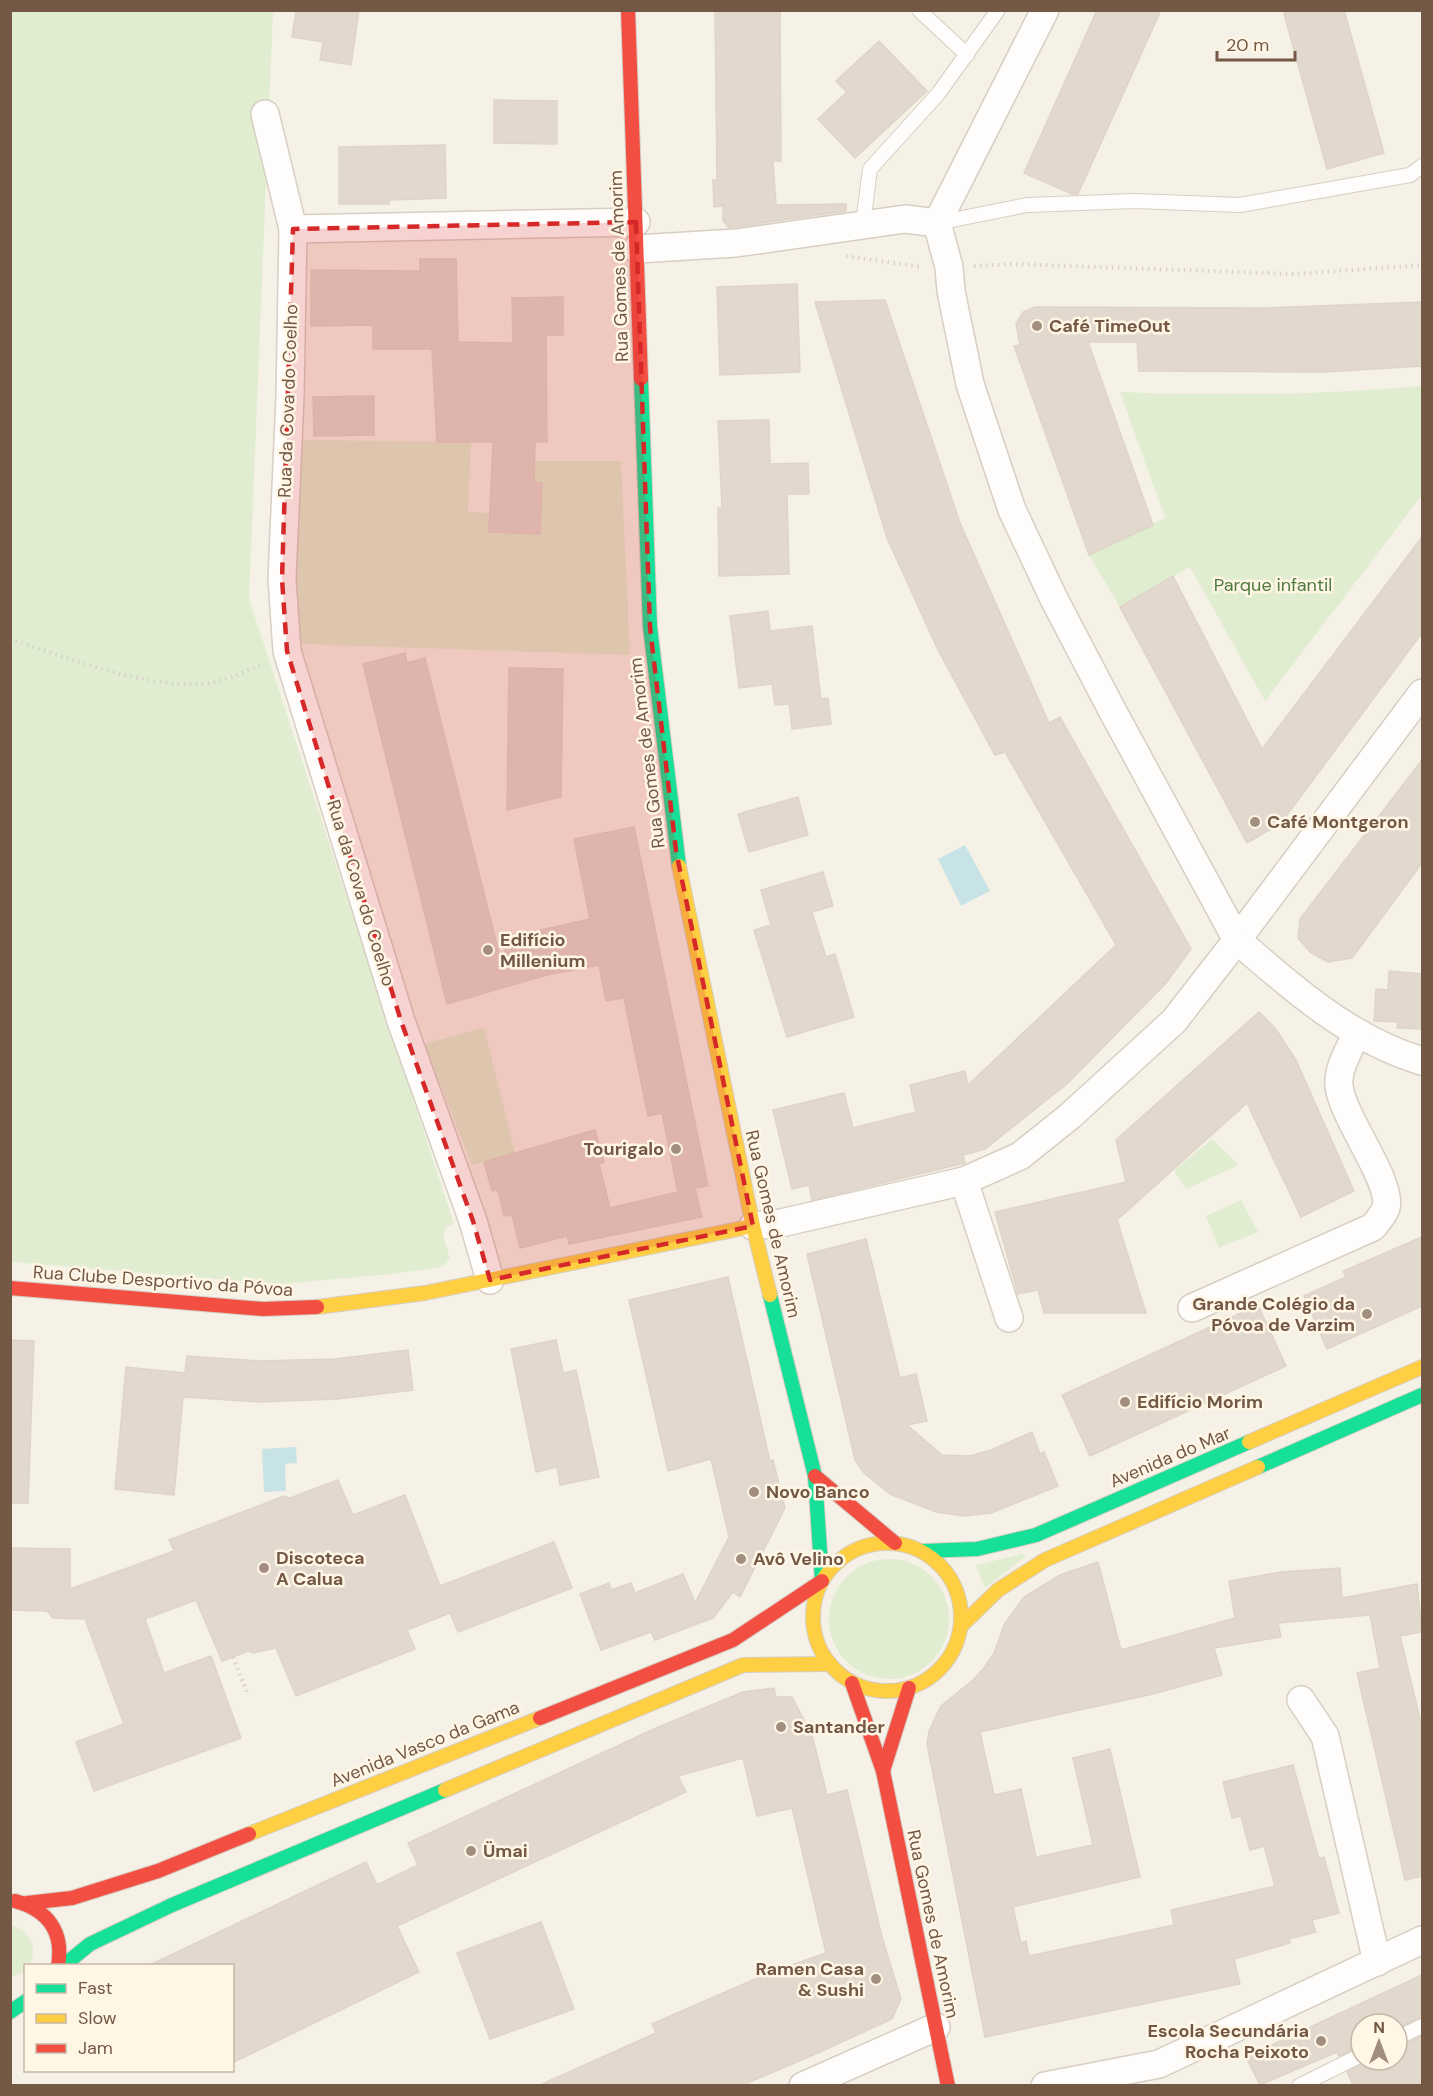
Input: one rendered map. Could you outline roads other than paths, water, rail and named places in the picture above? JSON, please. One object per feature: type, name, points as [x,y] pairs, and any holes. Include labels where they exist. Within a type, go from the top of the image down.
[{"type":"main road","name":"Rua Gomes de Amorim","points":[[628,10],[650,627],[676,851],[753,1226],[815,1476],[822,1581]]},
{"type":"main road","points":[[490,1280],[753,1226]]},
{"type":"main road","name":"Rua Clube Desportivo da Póvoa","points":[[10,1288],[263,1310],[330,1307],[425,1293],[490,1280]]},
{"type":"main road","name":"Avenida do Mar","points":[[923,1551],[977,1549],[1036,1535],[1422,1367]]},
{"type":"main road","points":[[962,1625],[998,1590],[1045,1560],[1422,1395]]},
{"type":"main road","points":[[815,1476],[895,1543]]},
{"type":"main road","points":[[895,1543],[923,1551],[946,1570],[959,1596],[962,1625],[954,1652],[935,1675],[909,1688],[880,1691],[852,1683],[829,1664],[815,1638],[813,1609],[822,1581],[840,1559],[866,1545],[895,1543]]},
{"type":"main road","name":"Avenida Vasco da Gama","points":[[27,1903],[72,1898],[158,1871],[733,1640],[822,1581]]},
{"type":"main road","points":[[62,1964],[90,1944],[172,1905],[743,1665],[829,1664]]},
{"type":"main road","name":"Rua Gomes de Amorim","points":[[852,1683],[883,1770],[948,2085]]},
{"type":"main road","name":"Rua Gomes de Amorim","points":[[883,1770],[909,1688]]},
{"type":"main road","points":[[10,1900],[27,1903],[40,1910],[57,1931],[61,1964]]},
{"type":"main road","points":[[10,2012],[24,2002]]},
{"type":"street","points":[[1045,10],[937,223],[949,267],[951,291],[970,384],[1012,510],[1054,599],[1112,710],[1237,940],[1281,978],[1357,1033],[1396,1053],[1422,1060]]},
{"type":"street","name":"Rua da Cova do Coelho","points":[[265,114],[293,229],[290,396],[282,579],[286,651],[400,1021],[474,1221],[490,1280]]},
{"type":"street","points":[[637,249],[736,243],[905,219],[937,223]]},
{"type":"street","points":[[293,229],[636,222]]},
{"type":"street","points":[[753,1226],[781,1223],[964,1181],[1020,1156],[1071,1116],[1174,1021],[1422,693]]},
{"type":"street","points":[[1192,1308],[1373,1227],[1386,1208],[1385,1191],[1343,1104],[1339,1084],[1347,1054],[1357,1033]]},
{"type":"street","points":[[964,1181],[1009,1318]]},
{"type":"street","points":[[1301,1700],[1325,1736],[1377,1962]]},
{"type":"street","points":[[1045,2085],[1165,2075],[1422,1940]]},
{"type":"street","points":[[803,2085],[936,2027]]},
{"type":"lane","points":[[919,10],[967,55]]},
{"type":"lane","points":[[863,224],[870,169],[938,94],[998,10]]},
{"type":"lane","points":[[937,223],[1027,205],[1135,201],[1240,205],[1410,175],[1422,166]]},
{"type":"lane","points":[[1299,2085],[1349,2061]]},
{"type":"water","points":[[965,845],[990,891],[961,906],[938,859]]},
{"type":"water","points":[[296,1447],[297,1463],[285,1464],[286,1491],[264,1492],[262,1449]]},
{"type":"place","name":"Café TimeOut","points":[[1037,326]]},
{"type":"place","name":"Café Montgeron","points":[[1255,822]]},
{"type":"place","name":"Edifício Millenium","points":[[488,950]]},
{"type":"place","name":"Tourigalo","points":[[676,1149]]},
{"type":"place","name":"Grande Colégio da Póvoa de Varzim","points":[[1367,1314]]},
{"type":"place","name":"Edifício Morim","points":[[1125,1402]]},
{"type":"place","name":"Novo Banco","points":[[754,1492]]},
{"type":"place","name":"Avô Velino","points":[[741,1559]]},
{"type":"place","name":"Discoteca A Calua","points":[[264,1568]]},
{"type":"place","name":"Santander","points":[[781,1727]]},
{"type":"place","name":"Ümai","points":[[471,1851]]},
{"type":"place","name":"Ramen Casa & Sushi","points":[[876,1979]]},
{"type":"place","name":"Escola Secundária Rocha Peixoto","points":[[1321,2041]]},
{"type":"park label","name":"Parque infantil","points":[[1273,585]]}]
